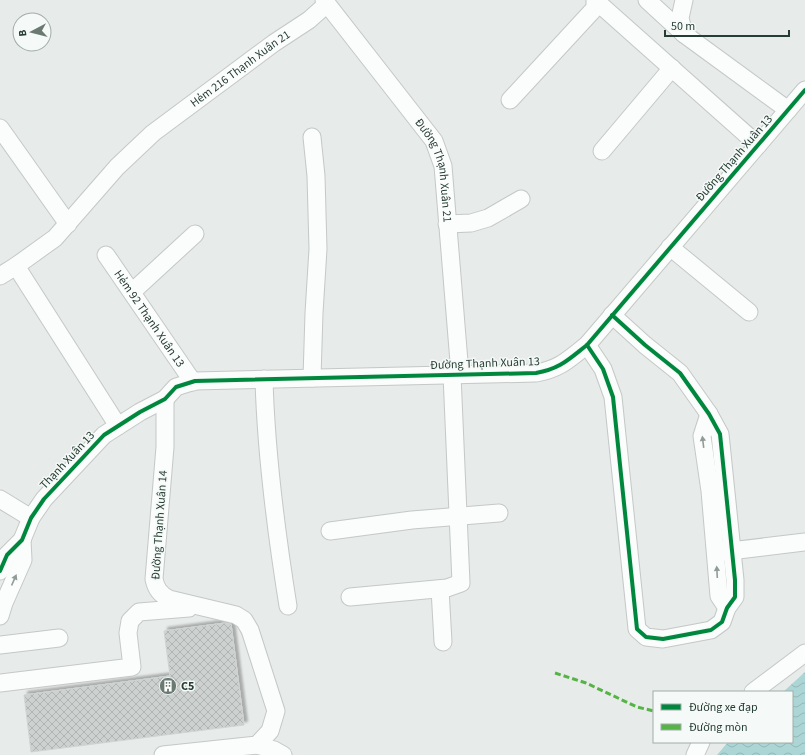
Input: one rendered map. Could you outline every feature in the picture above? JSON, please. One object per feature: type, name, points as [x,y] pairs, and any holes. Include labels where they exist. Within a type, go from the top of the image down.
[{"type":"street","points":[[595,0],[758,145]]},
{"type":"street","points":[[510,100],[595,8],[595,0]]},
{"type":"street","points":[[647,0],[684,34],[788,110]]},
{"type":"street","points":[[684,0],[680,18],[684,34]]},
{"type":"street","name":"Hẻm 216 Thạnh Xuân 21","points":[[0,276],[55,238],[117,168],[153,133],[274,43],[309,20],[326,2]]},
{"type":"street","name":"Đường Thạnh Xuân 21","points":[[326,2],[434,141],[442,166],[456,374],[462,583],[440,589]]},
{"type":"street","points":[[602,151],[672,68]]},
{"type":"street","name":"Đường Thạnh Xuân 13","points":[[165,399],[176,387],[193,382],[536,373],[550,371],[562,365],[587,345],[805,90]]},
{"type":"street","points":[[0,128],[68,224]]},
{"type":"street","points":[[312,137],[316,176],[318,248],[312,378]]},
{"type":"street","points":[[447,224],[471,223],[488,218],[521,199]]},
{"type":"street","points":[[132,292],[195,234]]},
{"type":"street","points":[[670,247],[749,312]]},
{"type":"street","name":"Hẻm 92 Thạnh Xuân 13","points":[[106,255],[193,382]]},
{"type":"street","points":[[16,266],[118,426]]},
{"type":"street","points":[[587,345],[603,369],[612,397],[637,629],[646,637],[663,639],[712,630],[722,622],[727,608],[735,597],[735,580],[724,551],[720,434],[709,414],[680,373],[645,345],[612,315]]},
{"type":"street","points":[[264,379],[265,414],[277,539],[288,606]]},
{"type":"street","name":"Thạnh Xuân 13","points":[[22,540],[31,518],[44,499],[104,435],[140,412],[165,399]]},
{"type":"street","name":"Đường Thạnh Xuân 14","points":[[165,399],[165,448],[154,579],[155,586],[160,594],[169,599],[236,615],[244,620],[250,630],[276,711],[270,731],[257,745]]},
{"type":"street","points":[[0,499],[31,518]]},
{"type":"street","points":[[330,530],[499,513]]},
{"type":"street","points":[[0,571],[7,555],[22,540]]},
{"type":"street","points":[[0,616],[23,560],[22,540]]},
{"type":"street","points":[[724,551],[805,542]]},
{"type":"street","points":[[350,597],[440,589],[443,642]]},
{"type":"street","points":[[0,683],[132,667],[128,633],[130,621],[139,612],[204,607]]},
{"type":"street","points":[[0,645],[59,638]]},
{"type":"street","points":[[754,691],[805,653]]},
{"type":"street","points":[[695,755],[701,743]]},
{"type":"street","points":[[163,755],[257,745],[274,750],[283,755]]},
{"type":"water","points":[[805,672],[805,755],[717,755],[727,743],[793,743],[793,691],[784,691]]},
{"type":"building","name":"C5","points":[[225,623],[231,624],[244,725],[31,752],[24,695],[170,676],[164,631]]},
{"type":"marked path","points":[[555,673],[586,683],[637,707],[653,711]]},
{"type":"cycle path","points":[[0,571],[7,555],[22,540],[31,518],[44,499],[104,435],[140,412],[165,399],[176,387],[195,381],[536,373],[552,369],[564,363],[587,345],[805,90]]},
{"type":"cycle path","points":[[587,345],[603,369],[613,397],[637,629],[646,637],[663,639],[711,630],[722,622],[727,608],[735,597],[735,580],[720,434],[709,414],[680,373],[645,345],[612,315]]},
{"type":"place","name":"C5","points":[[168,686]]}]
